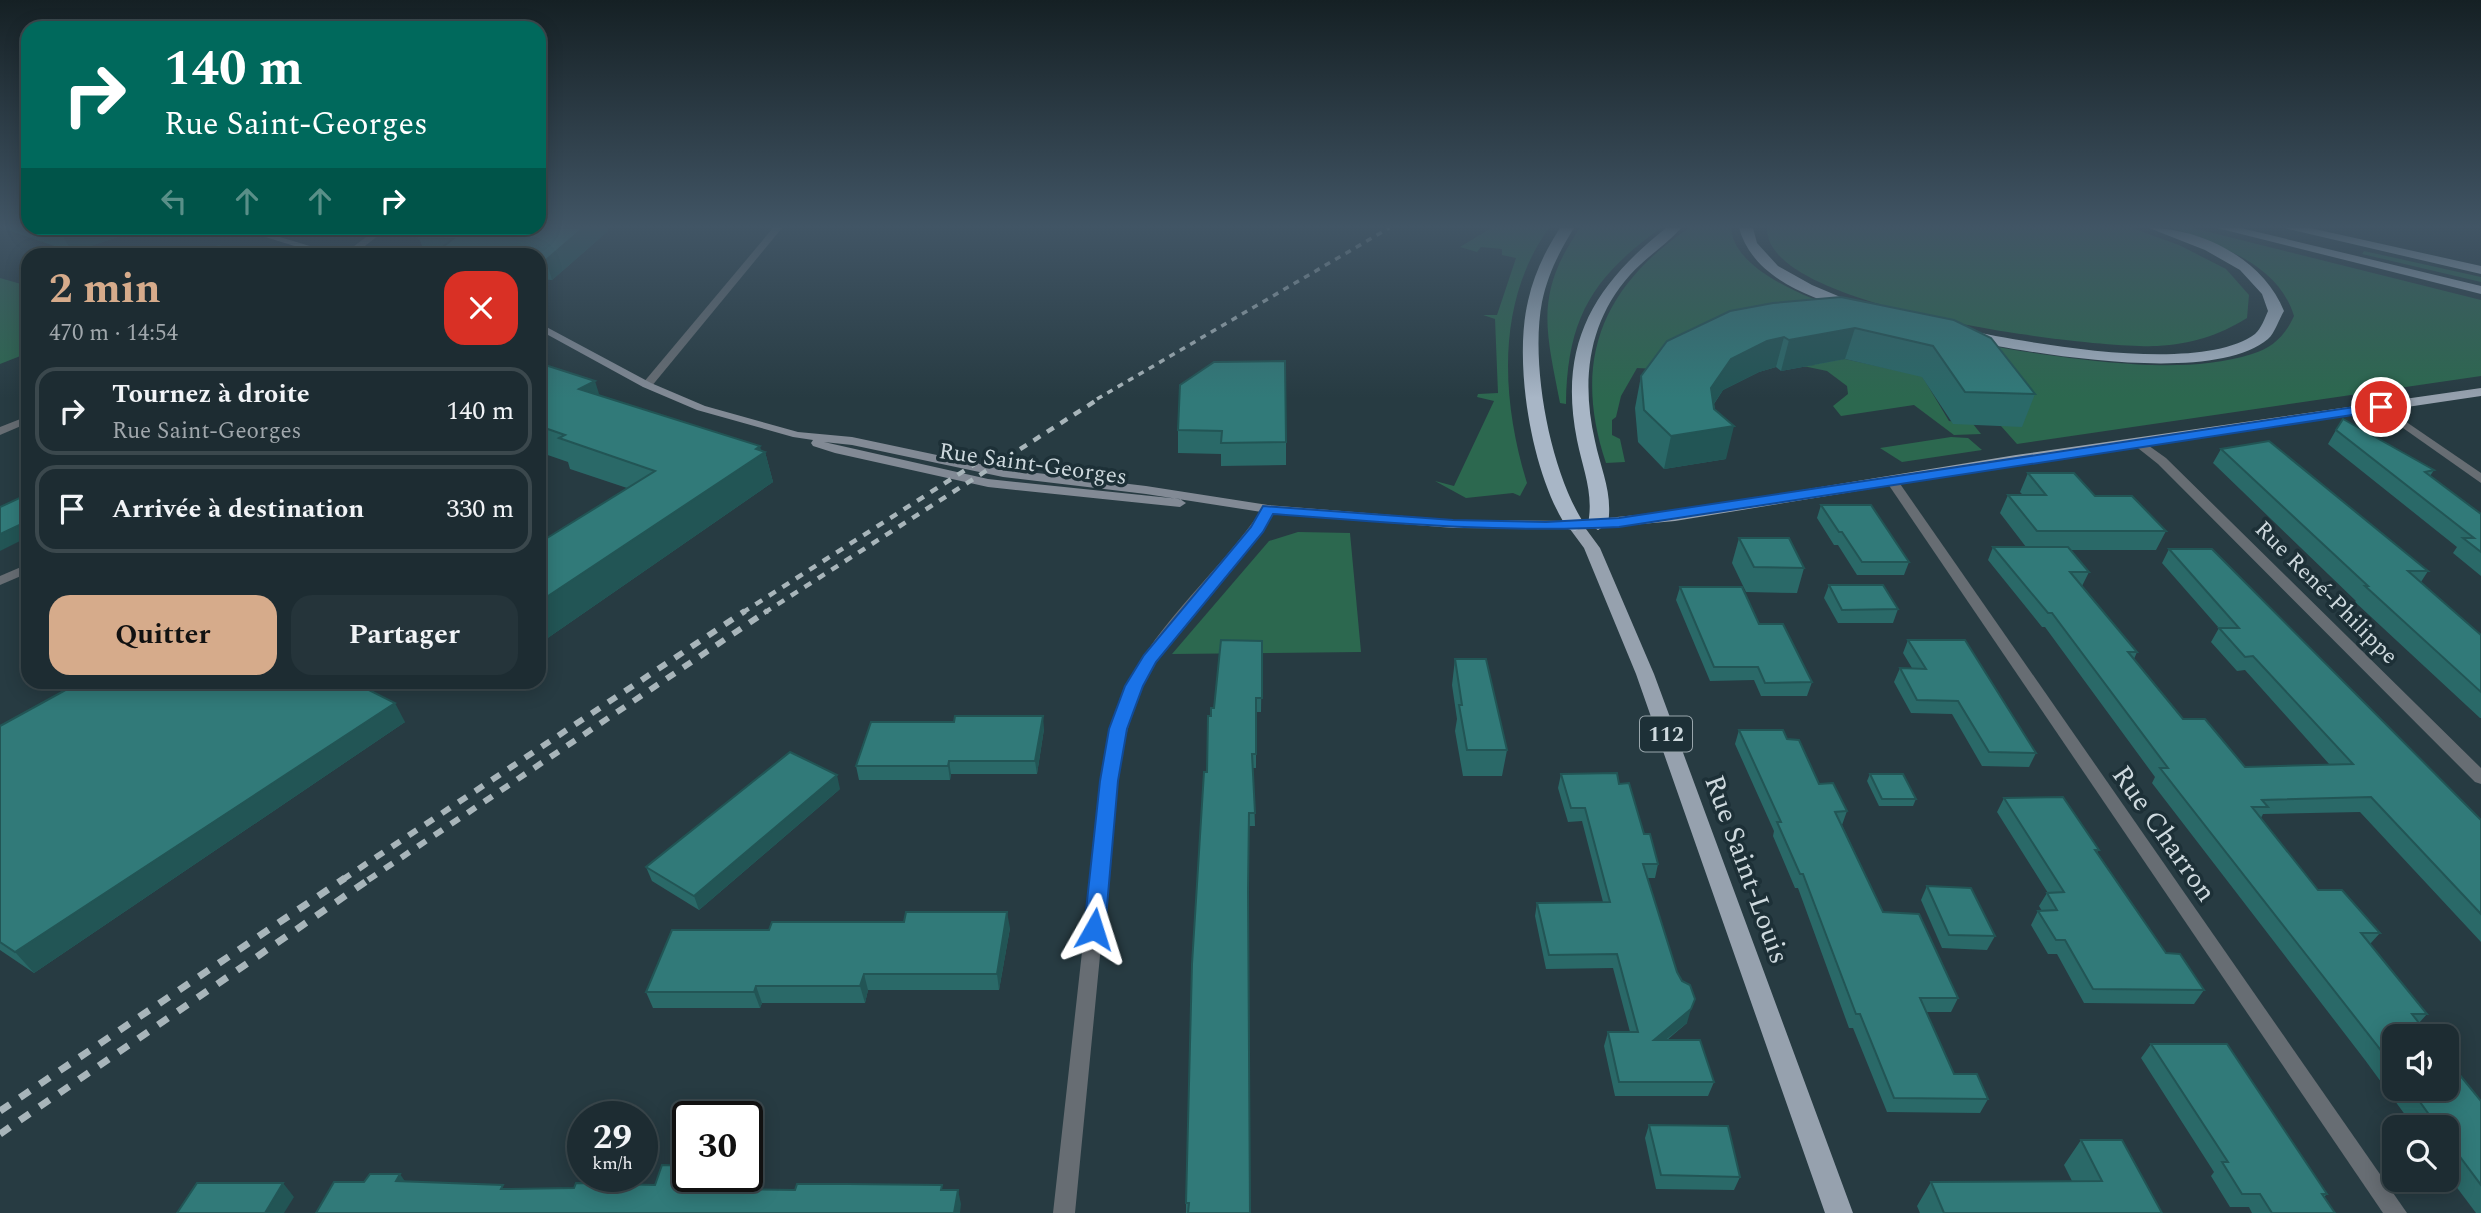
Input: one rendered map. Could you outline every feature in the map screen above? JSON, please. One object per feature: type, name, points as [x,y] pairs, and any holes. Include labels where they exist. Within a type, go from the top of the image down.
[{"type":"highway","points":[[1539,285],[1535,295],[1530,360],[1535,400],[1557,498],[1575,525]]},
{"type":"highway","points":[[1598,524],[1604,500],[1581,414],[1578,382],[1581,354],[1591,322],[1613,285]]},
{"type":"highway","points":[[1802,285],[1827,297],[1875,313]]},
{"type":"highway","points":[[1949,331],[2061,351],[2157,358],[2227,351],[2251,342],[2267,331],[2276,311],[2269,291],[2264,285]]},
{"type":"highway","points":[[2458,285],[2481,292]]},
{"type":"main road","name":"Rue Saint-Georges","points":[[1575,525],[1675,516],[2138,442],[2481,392]]},
{"type":"main road","points":[[1592,548],[1598,524]]},
{"type":"main road","name":"Rue Saint-Louis","points":[[1575,525],[1592,548],[1645,674],[1839,1213]]},
{"type":"street","points":[[648,385],[731,285]]},
{"type":"street","name":"Rue Saint-Georges","points":[[546,331],[648,385],[701,408],[797,435],[839,450],[988,483],[1139,500],[1453,524],[1575,525]]},
{"type":"street","points":[[2381,407],[2481,479]]},
{"type":"street","points":[[0,430],[21,422]]},
{"type":"street","name":"Rue René-Philippe","points":[[2138,442],[2162,461],[2481,778]]},
{"type":"street","name":"Rue Charron","points":[[1892,481],[1899,495],[2396,1213]]},
{"type":"street","points":[[1064,1213],[1109,781],[1118,729],[1134,686],[1150,659],[1257,528],[1268,509]]},
{"type":"street","points":[[0,581],[21,571]]},
{"type":"green space","points":[[0,285],[21,285],[21,356],[0,364]]},
{"type":"green space","points":[[1507,285],[1521,285],[1512,319],[1508,351],[1509,385],[1518,451],[1527,483],[1520,496],[1513,493],[1466,498],[1435,481],[1454,486],[1494,401],[1477,397],[1478,394],[1498,393],[1495,319],[1483,315],[1497,315]]},
{"type":"green space","points":[[1553,285],[1600,285],[1578,324],[1568,374],[1566,404],[1560,403],[1551,354],[1548,333]]},
{"type":"green space","points":[[1627,285],[1784,285],[1848,312],[1916,331],[2056,356],[2113,363],[2164,365],[2228,360],[2272,345],[2294,316],[2277,285],[2419,285],[2481,300],[2481,376],[2017,444],[2001,426],[2014,426],[1943,350],[1656,369],[1637,368],[1621,396],[1616,417],[1612,420],[1612,435],[1620,439],[1625,462],[1606,463],[1596,426],[1592,392],[1594,360],[1602,330],[1615,302]]},
{"type":"green space","points":[[1827,285],[2240,285],[2249,295],[2247,318],[2204,338],[2157,346],[2122,345],[2005,332],[1937,319],[1872,302]]},
{"type":"green space","points":[[1845,359],[1922,376],[1949,421],[1973,424],[1981,434],[1954,435],[1914,405],[1841,416],[1833,406],[1848,394],[1847,386],[1827,371],[1803,366],[1815,365],[1813,362]]},
{"type":"green space","points":[[1951,437],[1968,438],[1982,450],[1902,462],[1880,448]]},
{"type":"green space","points":[[1298,532],[1350,533],[1361,652],[1172,654],[1269,541]]},
{"type":"building","points":[[1841,297],[1954,320],[1991,338],[2035,394],[1965,392],[1933,346],[1855,328],[1789,340],[1784,337],[1767,341],[1731,359],[1711,388],[1714,409],[1734,426],[1671,436],[1644,410],[1641,376],[1667,341],[1730,311],[1773,303]]},
{"type":"building","points":[[1285,361],[1286,442],[1221,443],[1222,431],[1178,430],[1180,385],[1214,362]]},
{"type":"building","points":[[546,365],[595,381],[579,389],[760,446],[756,449],[765,452],[546,597],[546,539],[655,471],[559,438],[565,435],[546,428]]},
{"type":"building","points":[[2343,419],[2434,470],[2425,472],[2481,514],[2481,552],[2463,538],[2474,538],[2336,430]]},
{"type":"building","points":[[2269,441],[2428,571],[2408,571],[2481,635],[2481,692],[2221,449]]},
{"type":"building","points":[[2028,473],[2074,473],[2095,496],[2132,496],[2166,531],[2037,531],[2008,495],[2046,495]]},
{"type":"building","points":[[21,497],[21,524],[0,534],[0,507]]},
{"type":"building","points":[[1821,505],[1871,505],[1909,562],[1862,562]]},
{"type":"building","points":[[1739,538],[1789,538],[1804,568],[1754,567]]},
{"type":"building","points":[[1993,547],[2068,547],[2089,572],[2070,572],[2137,652],[2128,652],[2183,719],[2205,719],[2245,767],[2353,764],[2253,656],[2245,657],[2219,628],[2239,628],[2169,549],[2212,549],[2481,820],[2481,914],[2371,797],[2262,800],[2268,807],[2252,807],[2318,890],[2342,890],[2380,933],[2361,933],[2427,1014],[2412,1014],[2420,1024],[2382,1024],[2382,1052],[2160,768],[2168,768],[2052,613],[2048,613]]},
{"type":"building","points":[[1829,585],[1883,585],[1898,609],[1842,610]]},
{"type":"building","points":[[1680,587],[1742,587],[1759,624],[1783,624],[1812,682],[1765,683],[1758,667],[1714,667]]},
{"type":"building","points":[[1221,640],[1262,641],[1262,698],[1256,698],[1256,754],[1252,754],[1255,813],[1249,813],[1250,1213],[1188,1213],[1189,1203],[1186,1203],[1192,964],[1204,772],[1207,772],[1208,716],[1211,716],[1211,708],[1214,708]]},
{"type":"building","points":[[1908,640],[1965,640],[2036,753],[1989,752],[1958,701],[1917,700],[1900,668],[1926,669]]},
{"type":"building","points":[[1455,659],[1486,659],[1507,750],[1467,750]]},
{"type":"building","points":[[67,689],[367,689],[395,703],[15,952],[0,942],[0,726]]},
{"type":"building","points":[[955,716],[1043,716],[1035,761],[949,761],[948,766],[856,766],[871,722],[954,722]]},
{"type":"building","points":[[1739,730],[1783,730],[1787,739],[1799,740],[1819,784],[1833,783],[1847,811],[1835,812],[1883,912],[1919,914],[1958,998],[1920,998],[1954,1074],[1977,1074],[1988,1099],[1894,1098],[1860,1014],[1856,1014],[1803,874],[1800,874],[1777,822],[1781,822]]},
{"type":"building","points":[[790,752],[837,775],[694,896],[646,867]]},
{"type":"building","points":[[1617,773],[1619,784],[1629,783],[1644,834],[1650,834],[1658,864],[1643,864],[1677,972],[1682,981],[1690,985],[1695,999],[1691,1009],[1654,1040],[1700,1040],[1714,1082],[1619,1082],[1608,1032],[1638,1032],[1617,954],[1549,955],[1537,903],[1610,902],[1585,808],[1571,808],[1561,774]]},
{"type":"building","points":[[1870,774],[1903,774],[1916,799],[1882,799]]},
{"type":"building","points":[[2063,797],[2099,850],[2095,850],[2166,953],[2180,954],[2204,990],[2093,989],[2065,940],[2056,940],[2038,911],[2057,910],[2047,893],[2064,892],[2004,798]]},
{"type":"building","points":[[1927,886],[1971,888],[1995,936],[1949,935]]},
{"type":"building","points":[[906,912],[1007,912],[997,974],[864,974],[860,986],[756,986],[754,992],[646,992],[672,930],[769,930],[772,922],[904,922]]},
{"type":"building","points":[[2151,1044],[2227,1044],[2327,1194],[2322,1194],[2335,1213],[2272,1213],[2260,1194],[2242,1194],[2222,1162],[2228,1162]]},
{"type":"building","points":[[2459,1074],[2481,1101],[2481,1185],[2459,1155],[2459,1115],[2429,1115],[2419,1101],[2459,1101]]},
{"type":"building","points":[[1649,1125],[1728,1126],[1740,1177],[1661,1175]]},
{"type":"building","points":[[2081,1140],[2122,1140],[2162,1213],[1944,1213],[1931,1182],[2102,1181]]},
{"type":"building","points":[[662,1165],[672,1165],[672,1192],[795,1190],[797,1184],[942,1185],[941,1190],[958,1190],[954,1213],[316,1213],[334,1182],[364,1182],[370,1174],[400,1174],[396,1181],[503,1185],[501,1189],[567,1188],[567,1192],[658,1192],[658,1176]]},
{"type":"building","points":[[197,1183],[283,1183],[265,1213],[177,1213]]},
{"type":"railway","points":[[1097,399],[1292,285]]},
{"type":"railway","points":[[765,613],[1100,398]]},
{"type":"railway","points":[[742,613],[995,451]]},
{"type":"railway","points":[[342,880],[742,613]]},
{"type":"railway","points":[[368,880],[765,613]]},
{"type":"railway","points":[[0,1111],[345,878]]},
{"type":"railway","points":[[0,1134],[371,878]]},
{"type":"route","points":[[1094,929],[1109,781],[1118,729],[1134,686],[1150,659],[1262,522],[1268,509],[1453,524],[1546,526],[1619,522],[1675,516],[2016,460],[2381,407]]}]
